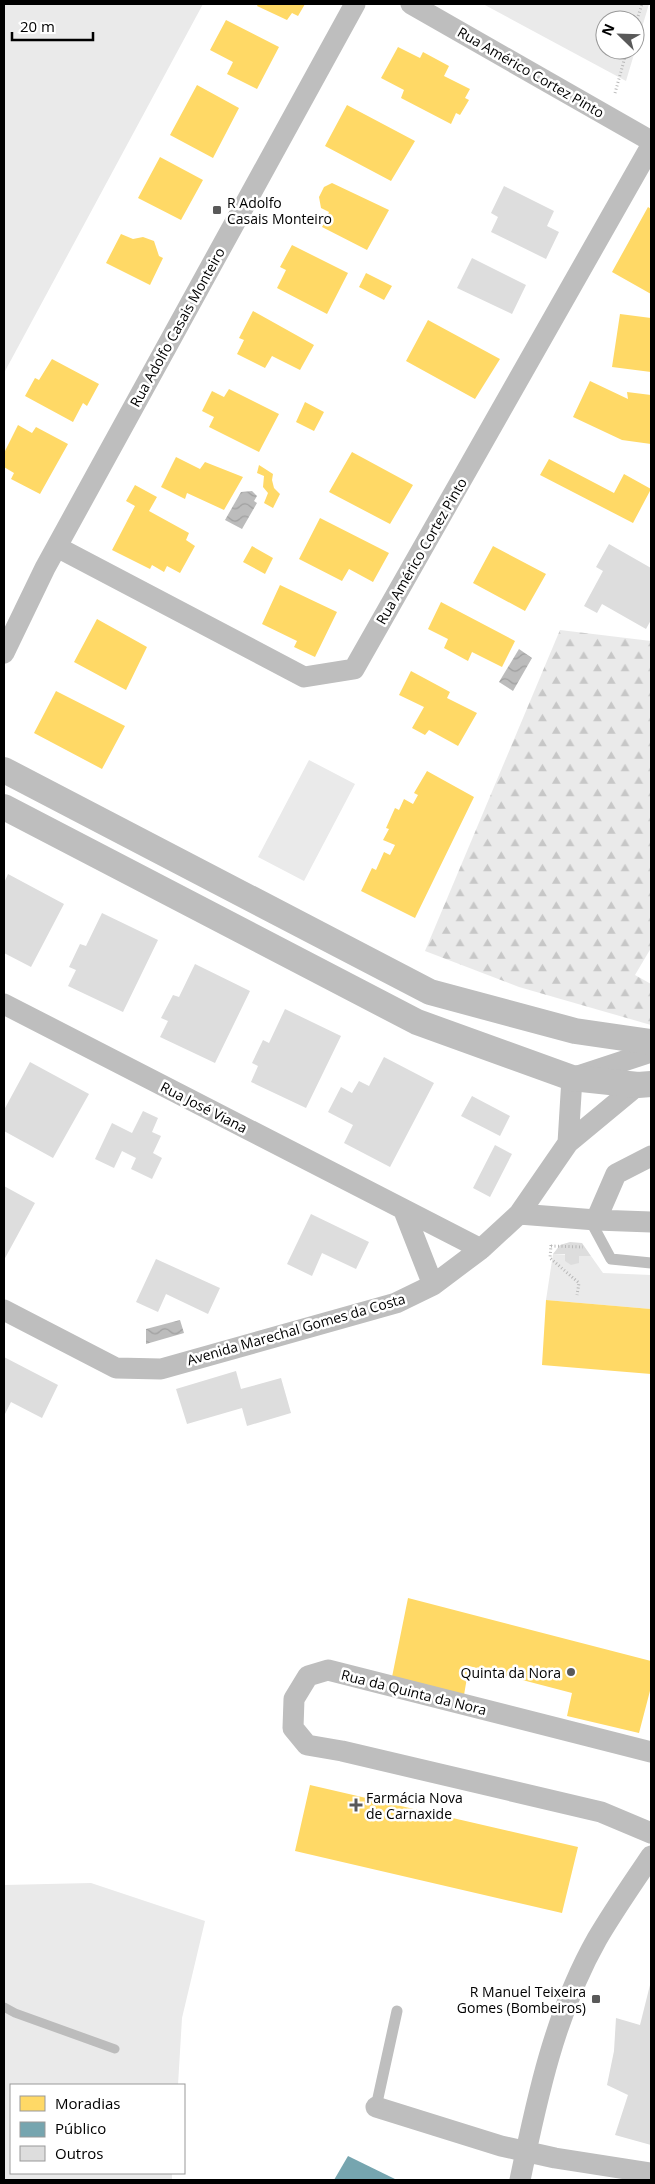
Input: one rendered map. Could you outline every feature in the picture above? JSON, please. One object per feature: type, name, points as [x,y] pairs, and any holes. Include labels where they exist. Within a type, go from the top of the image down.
[{"type":"street","name":"Rua Adolfo Casais Monteiro","points":[[4,652],[57,547],[355,4]]},
{"type":"street","name":"Rua Américo Cortez Pinto","points":[[411,4],[651,141]]},
{"type":"street","name":"Rua Américo Cortez Pinto","points":[[57,547],[304,676],[354,669],[651,146]]},
{"type":"street","points":[[4,770],[430,992],[575,1031],[651,1042]]},
{"type":"street","points":[[4,807],[417,1022],[572,1078],[645,1084]]},
{"type":"street","name":"Rua José Viana","points":[[4,1004],[481,1249]]},
{"type":"street","points":[[572,1078],[651,1052]]},
{"type":"street","points":[[568,1143],[572,1078]]},
{"type":"street","name":"Avenida Marechal Gomes da Costa","points":[[4,1310],[116,1368],[161,1368],[396,1303],[433,1284],[481,1249],[518,1214],[568,1143],[645,1084]]},
{"type":"street","points":[[593,1220],[616,1174],[651,1156]]},
{"type":"street","points":[[404,1210],[433,1284]]},
{"type":"street","points":[[518,1214],[651,1222]]},
{"type":"street","name":"Rua da Quinta da Nora","points":[[651,1752],[328,1670],[308,1676],[294,1699],[293,1728],[306,1745],[342,1751],[601,1812],[651,1833]]},
{"type":"street","points":[[520,2180],[535,2105],[552,2044],[572,1991],[597,1939],[651,1856]]},
{"type":"street","points":[[376,2107],[501,2146],[555,2158],[651,2173]]},
{"type":"lane","points":[[593,1220],[611,1259],[651,1263]]},
{"type":"lane","points":[[376,2107],[397,2011]]},
{"type":"path","points":[[609,117],[625,60]]},
{"type":"path","points":[[552,1217],[550,1258],[579,1283],[577,1295]]},
{"type":"green space","points":[[4,4],[203,4],[4,373]]},
{"type":"green space","points":[[483,4],[649,4],[645,17],[645,10],[595,10],[595,60],[632,60],[626,81]]},
{"type":"green space","points":[[560,630],[651,641],[651,948],[635,975],[651,984],[651,1025],[519,987],[425,951]]},
{"type":"green space","points":[[309,760],[355,784],[304,881],[258,857]]},
{"type":"green space","points":[[553,1254],[591,1256],[603,1273],[651,1275],[651,1309],[546,1300]]},
{"type":"green space","points":[[91,1883],[205,1921],[182,2018],[178,2084],[10,2084],[10,2174],[172,2174],[172,2180],[4,2180],[4,1885]]},
{"type":"water","points":[[252,491],[257,496],[254,501],[257,503],[242,529],[225,520],[241,492]]},
{"type":"water","points":[[519,649],[532,658],[513,691],[499,682]]},
{"type":"water","points":[[180,1320],[184,1333],[146,1344],[146,1329]]},
{"type":"building: Moradias","points":[[258,4],[305,4],[298,16],[292,13],[287,20],[257,6]]},
{"type":"building: Moradias","points":[[226,20],[279,47],[257,89],[227,74],[233,62],[210,50]]},
{"type":"building: Moradias","points":[[398,47],[420,58],[423,52],[449,66],[444,76],[470,89],[465,98],[469,100],[460,115],[456,113],[451,124],[401,98],[404,90],[381,78]]},
{"type":"building: Moradias","points":[[197,85],[239,108],[213,158],[170,135]]},
{"type":"building: Moradias","points":[[347,105],[415,141],[391,181],[325,146]]},
{"type":"building: Moradias","points":[[160,157],[203,180],[181,220],[138,198]]},
{"type":"building: Moradias","points":[[332,183],[389,210],[367,250],[322,227],[329,212],[321,208],[319,197],[324,187]]},
{"type":"building: Moradias","points":[[648,207],[651,209],[651,294],[612,272]]},
{"type":"building: Moradias","points":[[121,234],[133,239],[143,237],[154,241],[159,256],[163,258],[150,285],[106,263]]},
{"type":"building: Moradias","points":[[292,245],[348,273],[327,314],[277,288],[286,270],[280,267]]},
{"type":"building: Moradias","points":[[366,273],[392,286],[384,300],[359,287]]},
{"type":"building: Moradias","points":[[253,311],[314,345],[300,370],[272,356],[265,368],[237,354],[244,340],[239,338]]},
{"type":"building: Moradias","points":[[620,314],[651,318],[651,372],[612,367]]},
{"type":"building: Moradias","points":[[428,320],[500,359],[475,399],[406,361]]},
{"type":"building: Moradias","points":[[52,359],[99,384],[87,406],[83,403],[73,422],[25,396],[35,378],[39,380]]},
{"type":"building: Moradias","points":[[590,381],[628,399],[627,392],[651,395],[651,444],[622,440],[573,417]]},
{"type":"building: Moradias","points":[[229,389],[279,414],[259,452],[209,427],[214,417],[202,411],[212,391],[224,397]]},
{"type":"building: Moradias","points":[[305,402],[324,412],[314,431],[296,422]]},
{"type":"building: Moradias","points":[[18,425],[32,433],[36,427],[68,444],[40,494],[11,479],[14,473],[4,467],[4,453]]},
{"type":"building: Moradias","points":[[352,452],[413,485],[390,524],[329,492]]},
{"type":"building: Moradias","points":[[176,457],[200,469],[205,462],[243,477],[224,510],[187,493],[185,499],[161,487]]},
{"type":"building: Moradias","points":[[549,459],[614,493],[624,474],[651,489],[633,523],[540,475]]},
{"type":"building: Moradias","points":[[259,465],[273,474],[274,488],[280,494],[273,508],[264,503],[268,493],[263,487],[264,476],[257,473]]},
{"type":"building: Moradias","points":[[135,485],[157,497],[149,511],[189,533],[186,540],[195,546],[180,573],[167,566],[164,572],[152,565],[150,569],[112,550],[135,506],[126,501]]},
{"type":"building: Moradias","points":[[320,518],[389,553],[373,582],[349,569],[342,581],[299,559]]},
{"type":"building: Moradias","points":[[252,546],[273,558],[265,574],[243,562]]},
{"type":"building: Moradias","points":[[493,546],[546,574],[525,611],[473,583]]},
{"type":"building: Moradias","points":[[280,585],[337,612],[315,657],[294,647],[297,641],[262,624]]},
{"type":"building: Moradias","points":[[441,602],[515,641],[502,667],[472,652],[468,661],[444,648],[448,639],[428,629]]},
{"type":"building: Moradias","points":[[97,619],[147,647],[126,690],[74,662]]},
{"type":"building: Moradias","points":[[411,671],[450,692],[447,698],[477,713],[458,746],[429,730],[425,735],[412,728],[424,707],[399,695]]},
{"type":"building: Moradias","points":[[56,691],[125,726],[102,769],[34,733]]},
{"type":"building: Moradias","points":[[427,771],[474,797],[415,918],[361,891],[372,868],[376,870],[384,852],[390,855],[395,845],[383,840],[389,829],[386,828],[395,808],[399,810],[404,799],[413,804],[418,795],[414,793]]},
{"type":"building: Moradias","points":[[546,1300],[651,1309],[651,1374],[542,1365]]},
{"type":"building: Moradias","name":"Quinta da Nora","points":[[408,1598],[651,1661],[651,1687],[639,1733],[567,1716],[572,1693],[469,1666],[464,1695],[392,1677]]},
{"type":"building: Moradias","points":[[310,1785],[578,1847],[562,1913],[295,1851]]},
{"type":"building: Público","points":[[348,2156],[397,2180],[334,2180]]},
{"type":"building: Outros","points":[[504,186],[554,211],[547,226],[559,232],[546,259],[491,232],[498,217],[491,213]]},
{"type":"building: Outros","points":[[472,258],[526,285],[512,314],[457,288]]},
{"type":"building: Outros","points":[[609,544],[651,568],[651,620],[646,629],[602,604],[597,613],[584,606],[603,571],[596,567]]},
{"type":"building: Outros","points":[[8,874],[64,904],[31,967],[4,953],[4,883]]},
{"type":"building: Outros","points":[[102,913],[158,940],[123,1012],[68,986],[76,970],[69,967],[80,944],[86,946]]},
{"type":"building: Outros","points":[[195,964],[250,991],[215,1063],[160,1037],[168,1021],[161,1018],[173,995],[179,997]]},
{"type":"building: Outros","points":[[285,1009],[341,1036],[306,1108],[251,1082],[258,1066],[252,1063],[263,1040],[269,1043]]},
{"type":"building: Outros","points":[[384,1057],[434,1083],[390,1167],[344,1143],[353,1125],[328,1112],[341,1087],[352,1093],[359,1081],[369,1086]]},
{"type":"building: Outros","points":[[30,1062],[89,1094],[53,1158],[4,1131],[4,1110]]},
{"type":"building: Outros","points":[[472,1096],[510,1116],[500,1136],[461,1116]]},
{"type":"building: Outros","points":[[143,1111],[158,1118],[152,1132],[161,1136],[153,1153],[162,1158],[152,1179],[131,1169],[136,1158],[122,1151],[114,1168],[95,1159],[112,1123],[132,1133]]},
{"type":"building: Outros","points":[[495,1145],[512,1154],[490,1197],[473,1188]]},
{"type":"building: Outros","points":[[4,1186],[35,1203],[4,1260]]},
{"type":"building: Outros","points":[[311,1214],[369,1242],[356,1269],[322,1253],[312,1276],[287,1264]]},
{"type":"building: Outros","points":[[570,1242],[582,1243],[591,1256],[579,1256],[579,1263],[571,1265],[565,1261],[565,1254],[553,1254],[560,1245]]},
{"type":"building: Outros","points":[[156,1259],[220,1288],[208,1314],[166,1294],[158,1312],[136,1302]]},
{"type":"building: Outros","points":[[4,1357],[58,1385],[42,1418],[11,1402],[4,1416]]},
{"type":"building: Outros","points":[[236,1371],[241,1389],[281,1378],[291,1413],[247,1426],[242,1408],[187,1424],[176,1389]]},
{"type":"building: Outros","points":[[651,1981],[651,2145],[615,2135],[628,2095],[607,2085],[614,2051],[616,2018],[640,2025]]},
{"type":"waterway","points":[[4,2007],[15,2013],[115,2049]]},
{"type":"place","name":"R Adolfo Casais Monteiro","points":[[217,210]]},
{"type":"place","name":"Quinta da Nora","points":[[571,1672]]},
{"type":"place","name":"Farmácia Nova de Carnaxide","points":[[356,1805]]},
{"type":"place","name":"R Manuel Teixeira Gomes (Bombeiros)","points":[[596,1999]]}]
